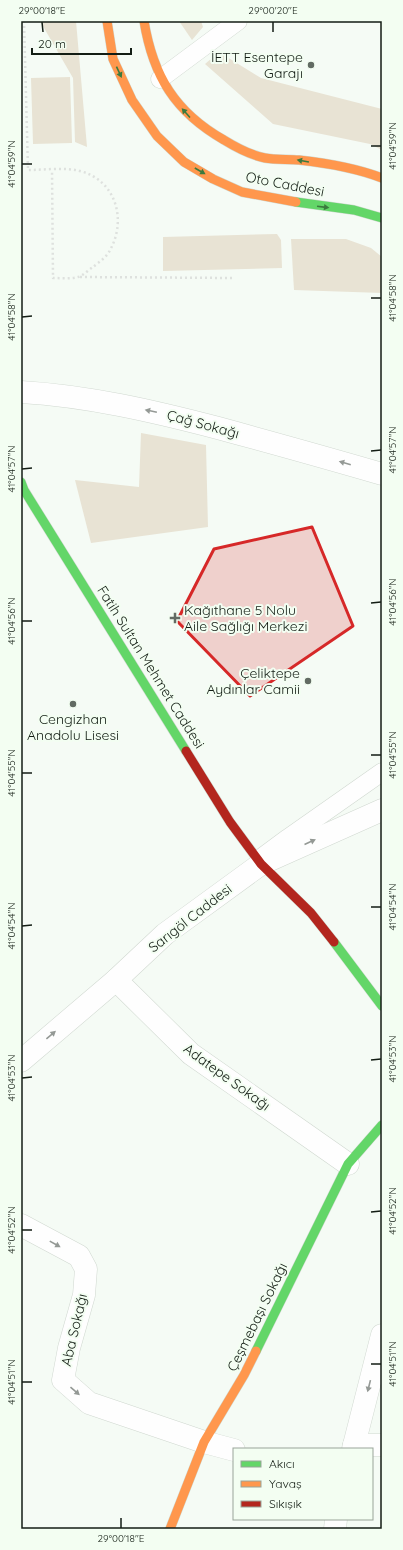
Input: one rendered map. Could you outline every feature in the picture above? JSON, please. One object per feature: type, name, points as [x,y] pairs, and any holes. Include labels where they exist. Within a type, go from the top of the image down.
[{"type":"street","name":"Oto Caddesi","points":[[107,21],[113,59],[132,100],[157,136],[184,162],[213,179],[242,192],[317,206],[354,210],[382,218]]},
{"type":"street","points":[[144,21],[153,61],[160,79],[170,95],[190,118],[205,129],[236,149],[265,158],[297,160],[344,168],[382,178]]},
{"type":"street","name":"Çağ Sokağı","points":[[21,392],[56,394],[153,411],[290,447],[382,474]]},
{"type":"street","name":"Fatih Sultan Mehmet Caddesi","points":[[22,489],[230,822],[260,862],[311,912],[379,997]]},
{"type":"street","name":"Sarıgöl Caddesi","points":[[21,1060],[116,980],[165,934],[260,862],[382,810]]},
{"type":"street","name":"Adatepe Sokağı","points":[[116,980],[191,1054],[348,1164]]},
{"type":"street","name":"Çeşmebaşı Sokağı","points":[[170,1529],[204,1442],[244,1375],[348,1164],[382,1125]]},
{"type":"street","name":"Aba Sokağı","points":[[21,1225],[79,1256],[86,1269],[84,1295],[69,1348],[63,1380],[89,1403],[204,1442],[233,1450]]},
{"type":"street","points":[[382,1335],[353,1447],[382,1445]]},
{"type":"lane","points":[[160,79],[238,21]]},
{"type":"lane","points":[[260,862],[294,833],[382,772]]},
{"type":"path","points":[[24,21],[28,170],[66,169],[81,172],[95,178],[107,188],[115,202],[118,217],[117,235],[109,252],[79,277]]},
{"type":"path","points":[[52,170],[53,278],[233,278]]},
{"type":"highlighted area","points":[[312,527],[353,626],[250,696],[177,621],[214,549]]},
{"type":"shaded area","points":[[40,21],[76,21],[87,147],[75,142],[73,78]]},
{"type":"shaded area","points":[[179,21],[201,21],[203,27],[192,40]]},
{"type":"shaded area","points":[[219,52],[261,78],[382,109],[382,150],[370,144],[273,124],[205,64]]},
{"type":"shaded area","points":[[70,77],[72,143],[33,144],[31,78]]},
{"type":"shaded area","points":[[277,234],[281,240],[282,268],[163,271],[163,237]]},
{"type":"shaded area","points":[[291,239],[346,239],[371,248],[382,257],[382,293],[294,290]]},
{"type":"shaded area","points":[[141,433],[206,445],[208,527],[91,543],[75,480],[139,487]]},
{"type":"traffic: fast","points":[[296,202],[354,210],[382,218]]},
{"type":"traffic: fast","points":[[21,482],[24,490],[186,751]]},
{"type":"traffic: fast","points":[[334,942],[382,1006]]},
{"type":"traffic: fast","points":[[256,1351],[348,1164],[382,1125]]},
{"type":"traffic: slow","points":[[107,21],[113,59],[132,100],[157,136],[184,162],[213,179],[242,192],[296,202]]},
{"type":"traffic: slow","points":[[144,21],[153,59],[169,91],[180,105],[207,129],[224,140],[259,157],[330,164],[362,171],[382,178]]},
{"type":"traffic: slow","points":[[170,1529],[204,1442],[244,1375],[256,1351]]},
{"type":"traffic: jam","points":[[186,751],[230,822],[261,864],[311,913],[334,942]]},
{"type":"place","name":"İETT Esentepe Garajı","points":[[311,65]]},
{"type":"place","name":"Kağıthane 5 Nolu Aile Sağlığı Merkezi","points":[[175,618]]},
{"type":"place","name":"Çeliktepe Aydınlar Camii","points":[[308,681]]},
{"type":"place","name":"Cengizhan Anadolu Lisesi","points":[[73,704]]}]
